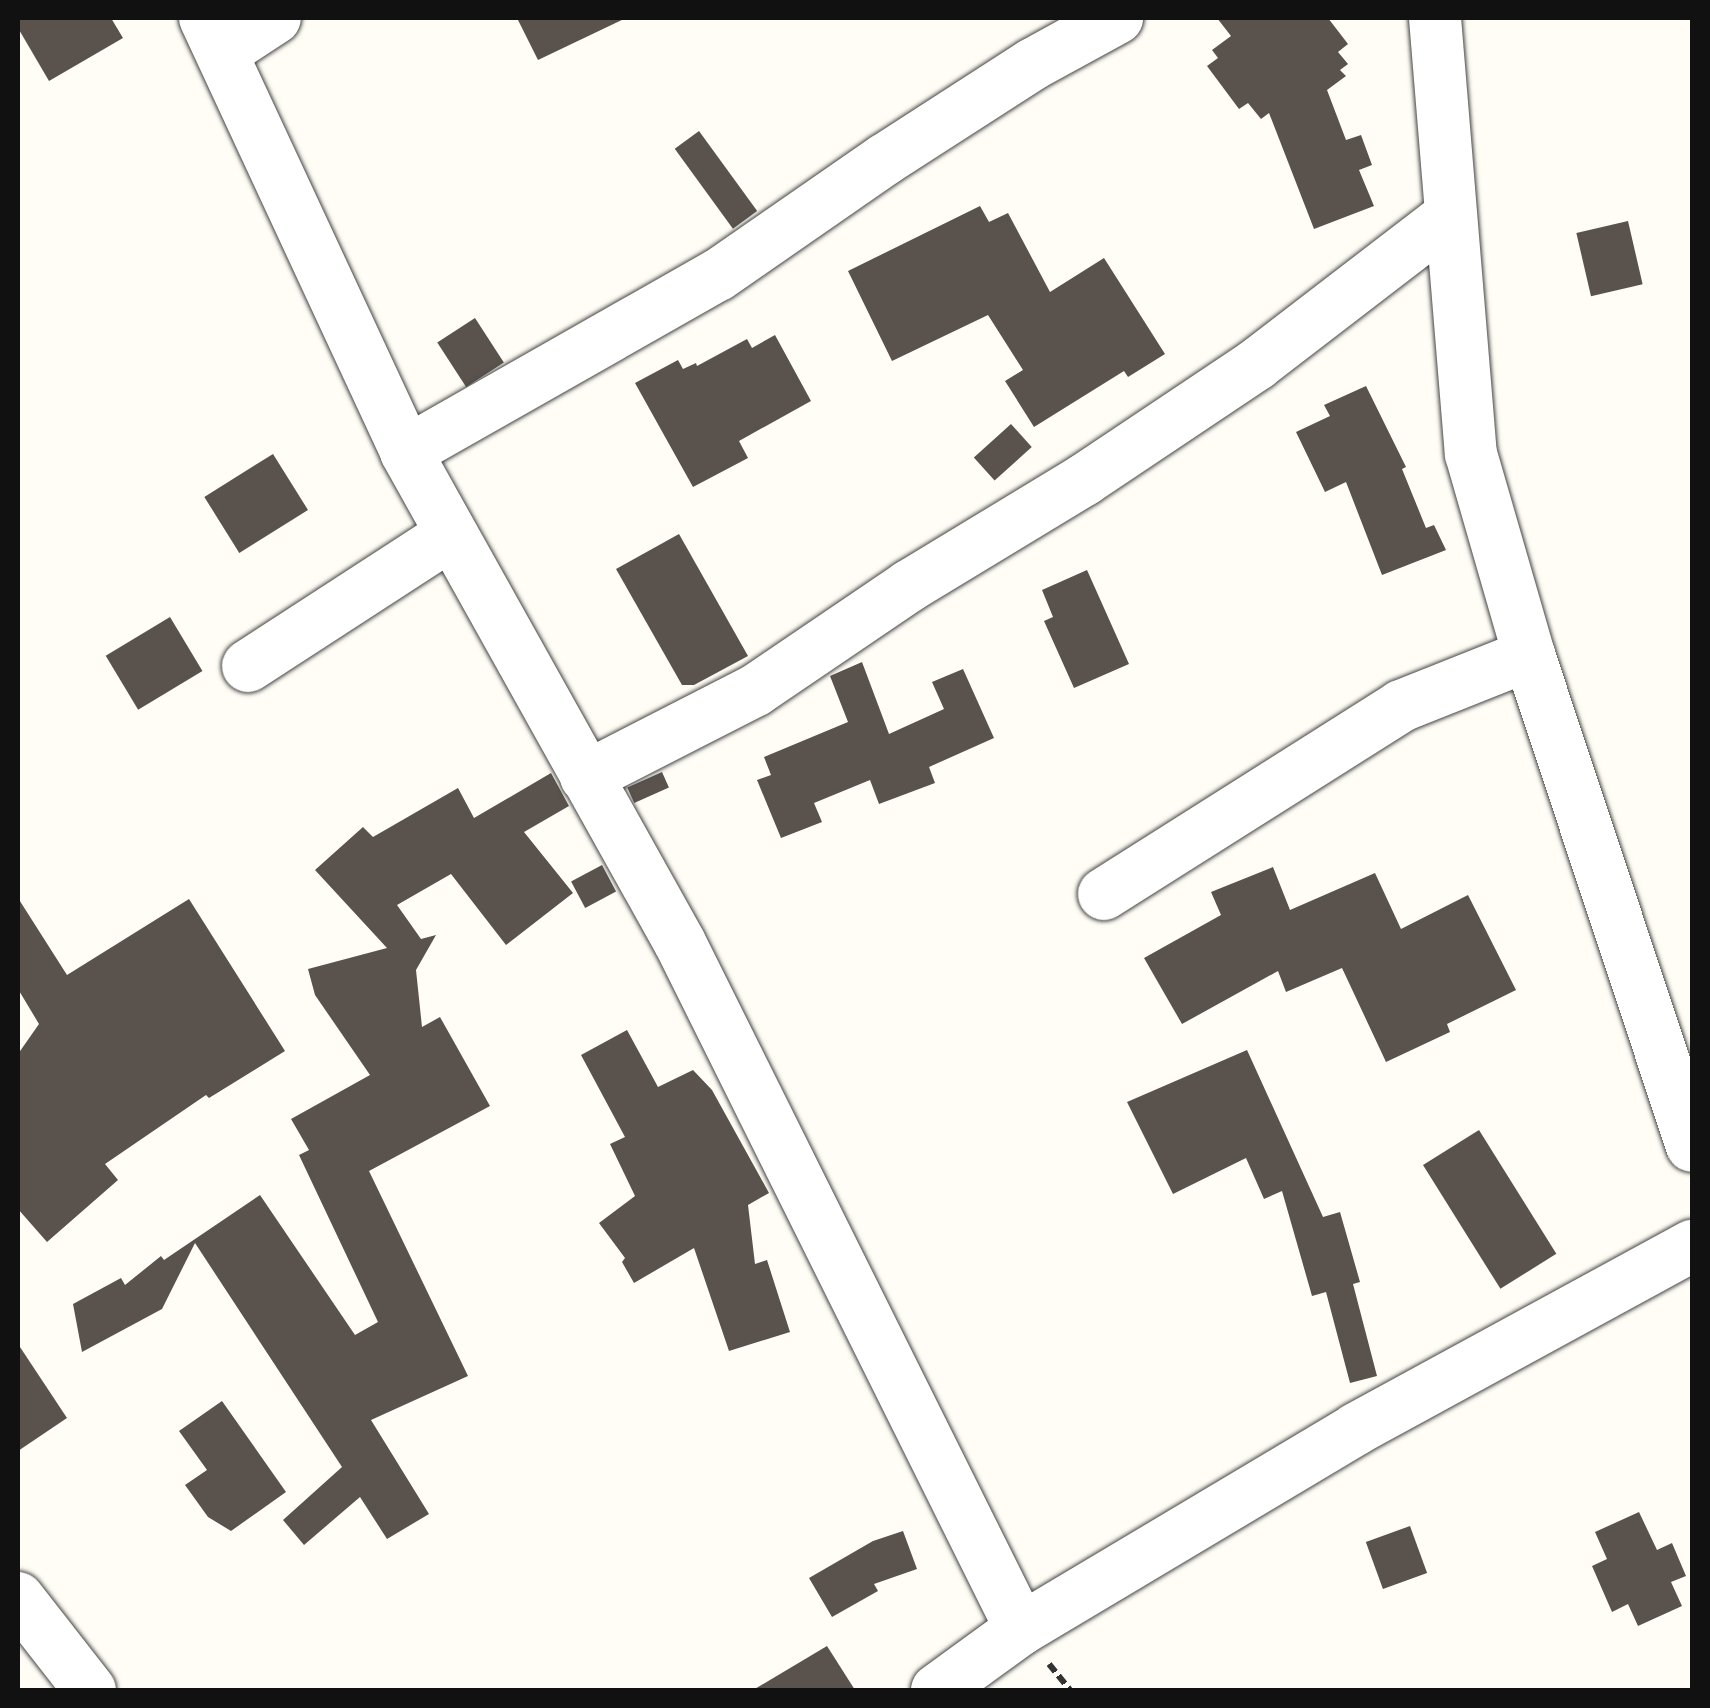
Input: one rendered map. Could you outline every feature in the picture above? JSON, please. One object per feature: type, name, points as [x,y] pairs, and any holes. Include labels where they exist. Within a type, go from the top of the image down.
[{"type":"street","points":[[275,18],[214,35],[406,452],[688,960],[1021,1629]]},
{"type":"street","points":[[406,452],[718,274],[1033,64],[1117,18]]},
{"type":"street","points":[[1435,18],[1471,454],[1529,655],[1692,1146]]},
{"type":"street","points":[[586,778],[756,690],[909,586],[1084,480],[1257,364],[1450,216]]},
{"type":"street","points":[[248,666],[450,535]]},
{"type":"street","points":[[1104,894],[1401,706],[1529,655]]},
{"type":"street","points":[[936,1690],[1021,1629],[1356,1429],[1692,1246]]},
{"type":"street","points":[[18,1598],[90,1690]]},
{"type":"building","points":[[18,18],[111,18],[123,38],[49,81],[18,28]]},
{"type":"building","points":[[517,18],[626,18],[538,60]]},
{"type":"building","points":[[1217,18],[1328,18],[1348,44],[1338,52],[1348,64],[1340,70],[1346,76],[1327,90],[1346,140],[1361,135],[1372,165],[1359,170],[1374,206],[1314,229],[1269,113],[1261,119],[1248,103],[1239,109],[1207,66],[1218,58],[1212,50],[1231,36]]},
{"type":"building","points":[[699,131],[757,211],[733,229],[675,149]]},
{"type":"building","points":[[980,206],[989,222],[1008,213],[1050,292],[1104,258],[1165,354],[1128,377],[1124,371],[1034,427],[1005,381],[1023,370],[988,315],[892,361],[848,271]]},
{"type":"building","points":[[1628,221],[1643,284],[1591,296],[1576,233]]},
{"type":"building","points":[[475,318],[504,362],[466,387],[437,343]]},
{"type":"building","points":[[775,335],[811,401],[739,441],[748,458],[693,487],[635,383],[678,360],[683,369],[696,363],[697,366],[747,339],[752,348]]},
{"type":"building","points":[[1366,386],[1406,467],[1402,469],[1426,528],[1434,525],[1446,550],[1382,575],[1346,482],[1325,492],[1296,432],[1330,416],[1324,405]]},
{"type":"building","points":[[1011,424],[1032,447],[995,480],[974,457]]},
{"type":"building","points":[[273,454],[308,510],[239,553],[204,497]]},
{"type":"building","points":[[679,534],[748,656],[694,685],[682,685],[616,569]]},
{"type":"building","points":[[1087,570],[1129,664],[1074,688],[1044,621],[1053,617],[1042,590]]},
{"type":"building","points":[[170,617],[202,671],[138,710],[106,656]]},
{"type":"building","points":[[862,662],[889,734],[944,709],[932,682],[963,669],[994,738],[929,767],[935,783],[879,804],[870,780],[814,803],[822,822],[781,838],[757,780],[771,775],[764,757],[848,722],[830,676]]},
{"type":"building","points":[[662,772],[669,788],[634,803],[627,787]]},
{"type":"building","points":[[551,773],[569,806],[524,832],[573,893],[506,945],[451,874],[397,905],[421,939],[436,935],[416,970],[422,1027],[440,1017],[490,1106],[369,1171],[468,1376],[371,1420],[429,1514],[387,1539],[360,1497],[304,1545],[283,1520],[342,1467],[195,1243],[162,1309],[82,1352],[73,1304],[121,1278],[125,1285],[161,1256],[164,1260],[260,1195],[355,1335],[378,1322],[299,1155],[309,1150],[291,1119],[370,1075],[315,995],[308,969],[387,948],[315,870],[363,827],[373,837],[458,788],[474,818]]},
{"type":"building","points":[[602,865],[616,891],[585,908],[571,881]]},
{"type":"building","points":[[1273,867],[1290,910],[1375,873],[1401,929],[1468,895],[1516,990],[1447,1024],[1450,1032],[1386,1062],[1342,968],[1286,992],[1278,971],[1182,1024],[1144,958],[1221,915],[1211,892]]},
{"type":"building","points":[[18,898],[67,975],[189,899],[285,1051],[209,1098],[206,1095],[105,1164],[118,1180],[47,1242],[18,1209],[18,1054],[39,1024],[18,989]]},
{"type":"building","points":[[627,1030],[658,1087],[693,1070],[712,1090],[769,1193],[748,1205],[755,1264],[767,1260],[790,1332],[729,1351],[694,1248],[634,1283],[622,1262],[625,1258],[599,1223],[635,1196],[610,1144],[625,1137],[581,1055]]},
{"type":"building","points":[[1247,1050],[1323,1217],[1340,1212],[1360,1282],[1353,1284],[1377,1376],[1350,1383],[1326,1292],[1312,1296],[1282,1191],[1264,1199],[1246,1158],[1173,1194],[1127,1102]]},
{"type":"building","points":[[1479,1130],[1556,1254],[1500,1289],[1423,1165]]},
{"type":"building","points":[[18,1344],[67,1418],[18,1451]]},
{"type":"building","points":[[222,1401],[286,1492],[231,1531],[208,1517],[185,1485],[207,1470],[179,1431]]},
{"type":"building","points":[[1639,1512],[1657,1550],[1672,1543],[1686,1576],[1671,1582],[1682,1606],[1638,1626],[1628,1604],[1612,1612],[1592,1566],[1607,1559],[1595,1532]]},
{"type":"building","points":[[1410,1526],[1427,1573],[1383,1589],[1366,1542]]},
{"type":"building","points":[[903,1531],[917,1569],[874,1584],[878,1591],[832,1617],[809,1578],[873,1541]]},
{"type":"building","points":[[827,1646],[855,1690],[753,1690]]}]
